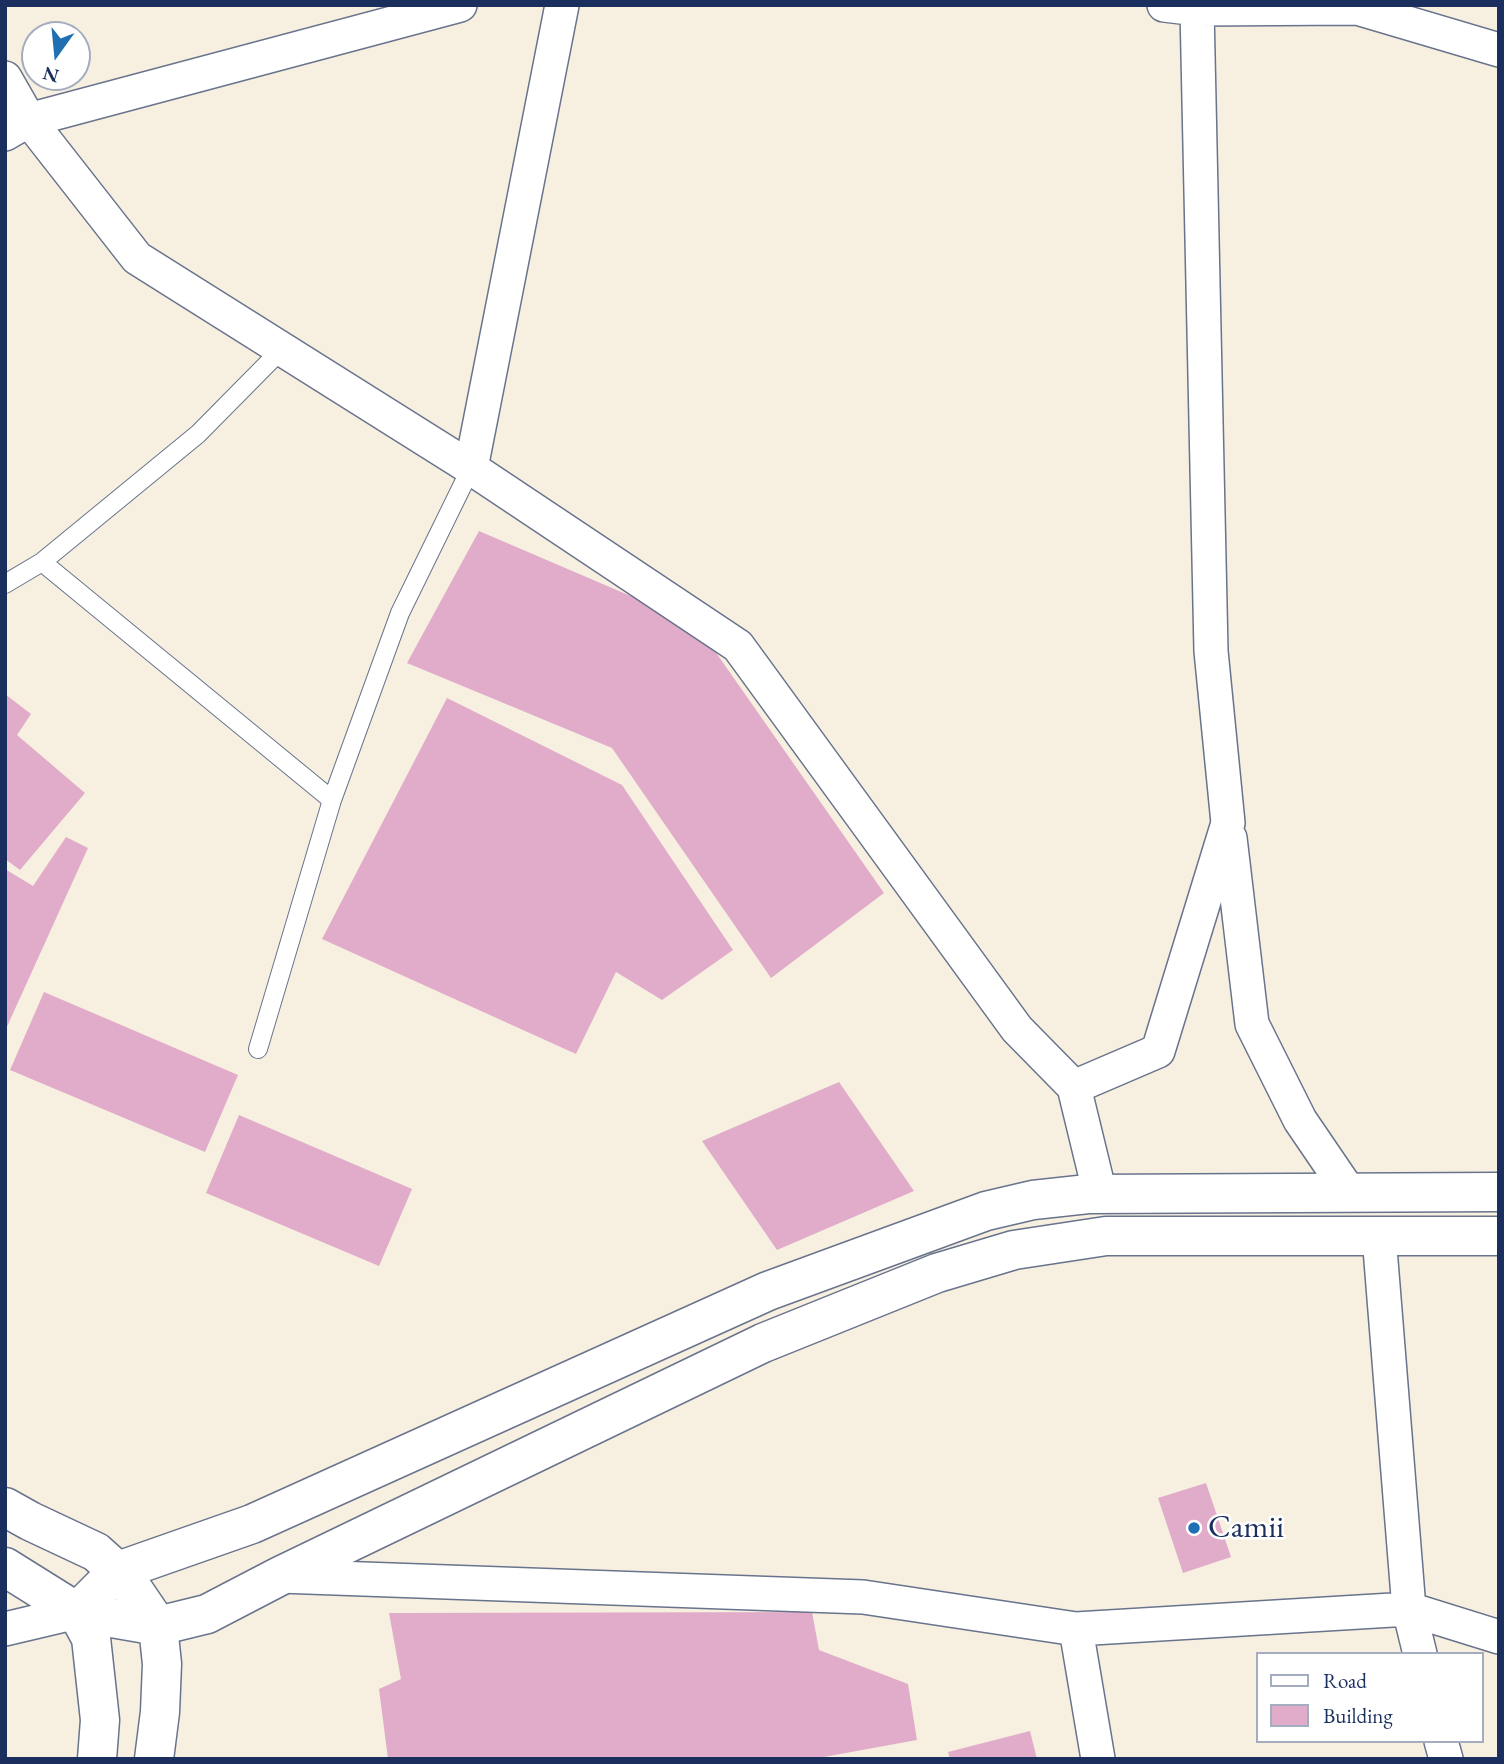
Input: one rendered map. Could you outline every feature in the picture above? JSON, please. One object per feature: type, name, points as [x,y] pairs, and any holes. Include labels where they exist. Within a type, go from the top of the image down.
[{"type":"street","points":[[17,127],[460,5]]},
{"type":"street","points":[[471,468],[562,5]]},
{"type":"street","points":[[1164,5],[1197,9],[1357,8],[1499,50]]},
{"type":"street","points":[[1197,9],[1211,651],[1252,1024],[1300,1120],[1380,1236],[1409,1609],[1420,1652]]},
{"type":"street","points":[[5,78],[17,127],[137,258],[471,468],[738,646],[1017,1029],[1074,1087],[1100,1194]]},
{"type":"street","points":[[1074,1087],[1158,1051],[1228,823]]},
{"type":"street","points":[[5,1629],[77,1612],[118,1572],[252,1524],[768,1291],[986,1211],[1033,1200],[1100,1194],[1499,1192]]},
{"type":"street","points":[[5,1567],[77,1612],[158,1626],[207,1614],[280,1576],[763,1343],[937,1273],[1014,1250],[1106,1236],[1499,1236]]},
{"type":"street","points":[[5,1507],[96,1552],[125,1579],[158,1626],[162,1664],[154,1759]]},
{"type":"street","points":[[280,1576],[863,1597],[1076,1629],[1409,1609],[1499,1637]]},
{"type":"street","points":[[77,1612],[91,1638],[100,1720],[97,1759]]},
{"type":"street","points":[[1076,1629],[1098,1759]]},
{"type":"lane","points":[[5,584],[42,562],[198,434],[282,349]]},
{"type":"lane","points":[[258,1049],[332,800],[400,613],[471,468]]},
{"type":"lane","points":[[42,562],[332,800]]},
{"type":"building","points":[[479,531],[696,624],[884,893],[771,978],[612,748],[407,663]]},
{"type":"building","points":[[5,694],[31,714],[17,735],[85,793],[20,870],[5,859]]},
{"type":"building","points":[[447,698],[622,785],[733,950],[662,1000],[616,972],[576,1054],[322,939]]},
{"type":"building","points":[[66,837],[88,848],[5,1031],[5,869],[33,886]]},
{"type":"building","points":[[44,992],[238,1075],[205,1152],[10,1070]]},
{"type":"building","points":[[839,1082],[914,1191],[777,1250],[702,1141]]},
{"type":"building","points":[[239,1115],[412,1189],[379,1266],[206,1193]]},
{"type":"building","name":"Camii","points":[[1206,1483],[1231,1557],[1183,1573],[1158,1498]]},
{"type":"building","points":[[812,1612],[819,1650],[908,1684],[917,1740],[813,1759],[388,1759],[379,1689],[401,1679],[389,1613]]},
{"type":"building","points":[[1030,1731],[1037,1759],[950,1759],[948,1752]]},
{"type":"place","name":"Camii","points":[[1194,1528]]}]
